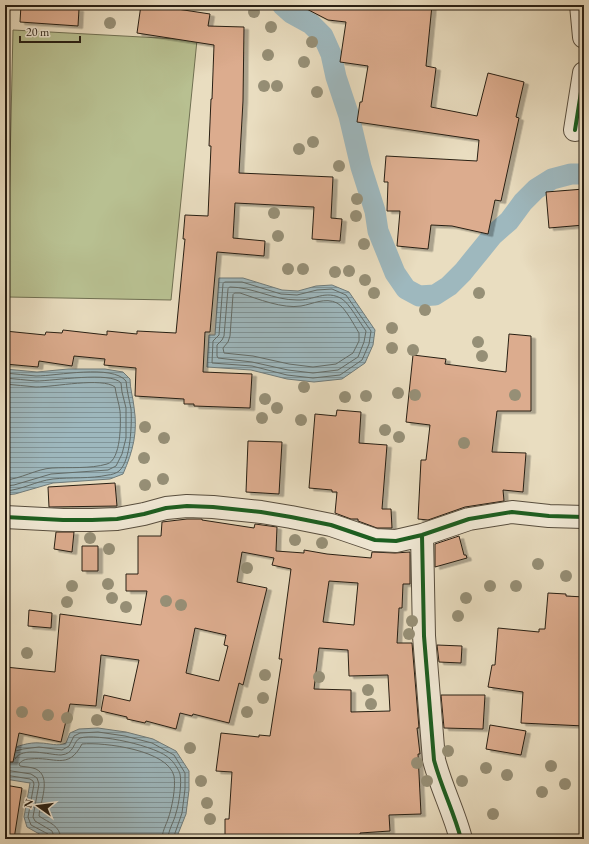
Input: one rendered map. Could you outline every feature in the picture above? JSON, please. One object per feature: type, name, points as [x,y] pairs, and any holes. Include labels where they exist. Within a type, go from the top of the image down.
[{"type":"street","points":[[581,5],[584,37]]},
{"type":"street","points":[[575,130],[584,73]]},
{"type":"street","points":[[5,517],[63,520],[117,519],[166,508],[206,506],[291,517],[331,525],[375,540],[396,541],[422,535],[469,519],[512,512],[549,516],[584,517]]},
{"type":"street","points":[[422,535],[424,636],[434,760],[439,778],[454,814],[461,839]]},
{"type":"green space","points":[[13,30],[197,40],[171,300],[8,297]]},
{"type":"water","points":[[219,278],[243,278],[282,290],[298,291],[316,286],[332,285],[349,292],[375,330],[373,345],[365,363],[342,379],[314,382],[287,379],[251,370],[207,367],[209,335],[215,335]]},
{"type":"water","points":[[5,369],[37,372],[68,369],[105,369],[123,372],[130,379],[134,403],[135,433],[130,457],[123,474],[110,479],[53,483],[15,494],[5,495]]},
{"type":"water","points":[[98,728],[126,732],[153,739],[176,751],[189,771],[189,790],[186,814],[176,839],[48,839],[27,827],[24,817],[30,783],[5,779],[5,764],[8,750],[32,743],[63,744],[66,743],[70,733],[79,729]]},
{"type":"building","points":[[21,5],[79,9],[78,26],[20,22]]},
{"type":"building","points":[[141,5],[151,5],[210,14],[208,26],[244,27],[243,101],[239,173],[333,177],[331,218],[342,219],[340,241],[312,239],[314,207],[235,203],[233,238],[265,241],[264,256],[217,252],[210,332],[205,332],[203,372],[252,374],[250,408],[194,406],[194,404],[184,404],[184,399],[135,396],[136,368],[104,365],[105,359],[74,356],[72,366],[39,361],[38,367],[5,364],[5,331],[45,335],[46,332],[62,333],[63,330],[107,335],[107,331],[137,334],[137,331],[176,333],[185,239],[183,239],[185,215],[208,216],[211,146],[209,146],[214,45],[137,33]]},
{"type":"building","points":[[299,5],[432,5],[426,66],[436,68],[431,107],[477,116],[488,73],[524,82],[516,117],[519,118],[501,201],[495,200],[488,234],[452,226],[431,225],[428,249],[397,246],[400,211],[387,211],[388,182],[384,182],[386,156],[477,161],[479,140],[357,122],[368,66],[340,62],[346,22],[328,20]]},
{"type":"building","points":[[584,189],[584,225],[549,228],[546,192]]},
{"type":"building","points":[[509,334],[531,336],[531,411],[497,411],[492,452],[526,453],[523,492],[503,490],[504,501],[465,507],[428,520],[418,519],[421,460],[426,460],[430,425],[406,422],[413,355],[446,359],[445,364],[506,372]]},
{"type":"building","points":[[337,410],[361,412],[359,443],[387,445],[382,509],[391,509],[392,528],[377,528],[358,521],[358,519],[351,519],[335,513],[337,492],[332,492],[332,490],[309,488],[315,414],[336,416]]},
{"type":"building","points":[[248,441],[282,442],[279,494],[246,492]]},
{"type":"building","points":[[115,483],[117,506],[49,507],[48,487]]},
{"type":"building","points":[[202,519],[254,528],[255,524],[277,527],[276,551],[304,553],[304,550],[327,554],[371,558],[372,552],[410,552],[410,584],[403,584],[402,608],[399,608],[397,643],[412,643],[419,728],[417,728],[420,754],[418,754],[421,814],[389,815],[390,831],[360,833],[360,839],[225,839],[225,819],[229,819],[232,772],[216,771],[221,733],[259,737],[259,735],[270,736],[282,659],[279,659],[291,569],[272,565],[274,558],[242,552],[237,582],[267,588],[243,685],[239,683],[229,723],[193,714],[192,716],[180,713],[176,729],[146,721],[145,723],[127,719],[127,717],[101,711],[104,695],[130,701],[139,660],[101,655],[96,706],[70,704],[61,742],[19,733],[13,762],[5,762],[5,667],[55,672],[60,614],[141,625],[147,591],[126,591],[126,574],[138,574],[138,536],[161,536],[162,522]],"holes":[[[329,581],[358,583],[354,625],[323,622]],[[195,628],[226,635],[224,645],[228,646],[219,681],[186,673]],[[319,648],[348,650],[349,676],[388,675],[390,711],[351,712],[351,690],[314,689]]]},
{"type":"building","points":[[56,532],[74,532],[72,552],[54,549]]},
{"type":"building","points":[[459,536],[464,555],[466,555],[467,558],[435,567],[435,544]]},
{"type":"building","points":[[82,546],[98,546],[98,571],[82,571]]},
{"type":"building","points":[[548,593],[584,597],[581,647],[584,647],[584,726],[521,723],[523,692],[488,687],[492,665],[495,665],[498,628],[539,632],[539,629],[545,629]]},
{"type":"building","points":[[29,610],[52,613],[51,628],[28,626]]},
{"type":"building","points":[[437,645],[462,646],[461,663],[439,662]]},
{"type":"building","points":[[441,695],[485,695],[483,729],[444,728]]},
{"type":"building","points":[[490,725],[526,731],[521,755],[486,749]]},
{"type":"building","points":[[5,785],[22,788],[14,839],[5,839]]},
{"type":"waterway","points":[[282,5],[291,13],[311,24],[323,36],[331,54],[336,77],[349,116],[361,167],[375,211],[378,231],[395,273],[406,289],[419,296],[435,295],[449,286],[463,272],[493,235],[509,221],[523,202],[536,189],[552,179],[571,174],[584,174]]},
{"type":"cycle path","points":[[575,130],[584,73]]},
{"type":"cycle path","points":[[5,517],[63,520],[117,519],[166,508],[187,506],[213,507],[291,517],[331,525],[375,540],[396,541],[422,535],[469,519],[512,512],[549,516],[584,517]]},
{"type":"cycle path","points":[[422,535],[424,636],[434,760],[461,839]]}]
